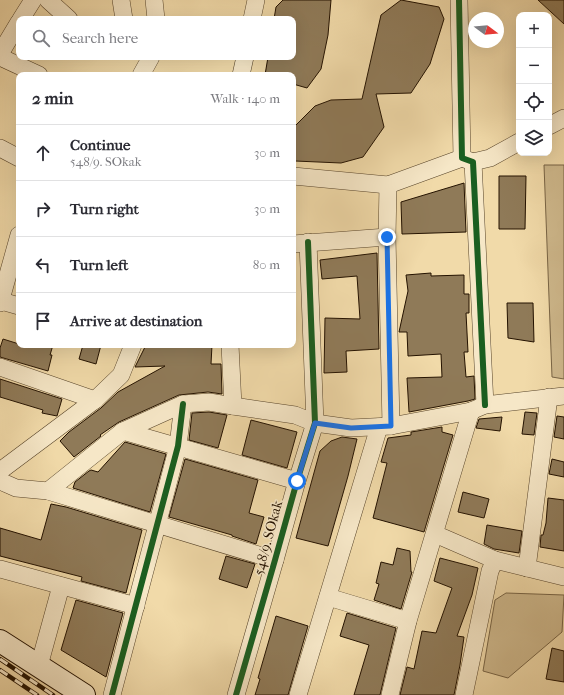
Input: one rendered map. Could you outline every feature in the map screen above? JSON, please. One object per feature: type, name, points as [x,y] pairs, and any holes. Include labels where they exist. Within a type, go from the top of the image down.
[{"type":"main road","points":[[0,641],[84,695]]},
{"type":"street","points":[[23,16],[33,0]]},
{"type":"street","points":[[48,0],[66,16]]},
{"type":"street","points":[[121,0],[124,16]]},
{"type":"street","points":[[154,0],[156,16]]},
{"type":"street","points":[[253,16],[256,0]]},
{"type":"street","points":[[390,695],[408,622],[435,534],[478,408],[467,160],[457,0]]},
{"type":"street","points":[[0,54],[16,27]]},
{"type":"street","points":[[0,57],[32,72]]},
{"type":"street","points":[[143,72],[149,60]]},
{"type":"street","points":[[242,72],[244,60]]},
{"type":"street","points":[[552,124],[564,118]]},
{"type":"street","points":[[296,176],[388,185],[467,160],[490,158],[516,144]]},
{"type":"street","points":[[0,148],[16,156]]},
{"type":"street","points":[[298,695],[328,597],[385,426],[388,185]]},
{"type":"street","points":[[301,243],[387,237]]},
{"type":"street","name":"548/9. SOkak","points":[[236,695],[315,423],[301,243]]},
{"type":"street","points":[[16,246],[0,302],[16,305]]},
{"type":"street","points":[[0,471],[95,400],[121,375],[132,348]]},
{"type":"street","points":[[230,348],[233,406]]},
{"type":"street","points":[[0,367],[95,400]]},
{"type":"street","points":[[48,491],[123,431],[183,404],[208,402],[295,416],[315,423],[351,428],[385,426],[478,408],[556,396],[527,568]]},
{"type":"street","points":[[112,695],[178,446],[183,404]]},
{"type":"street","points":[[123,431],[297,481]]},
{"type":"street","points":[[3,488],[48,491],[275,560]]},
{"type":"street","points":[[435,534],[495,560],[564,577]]},
{"type":"street","points":[[464,695],[490,571],[495,560]]},
{"type":"street","points":[[0,569],[136,606]]},
{"type":"street","points":[[39,666],[61,586]]},
{"type":"street","points":[[328,597],[408,622]]},
{"type":"shaded area","points":[[544,165],[564,165],[564,379],[552,377]]},
{"type":"shaded area","points":[[506,593],[564,595],[562,632],[508,678],[483,671],[495,600]]},
{"type":"building","points":[[283,0],[331,0],[328,35],[321,69],[307,88],[296,85],[296,72],[266,72],[268,60],[296,60],[296,16],[274,16],[276,7]]},
{"type":"building","points":[[401,0],[439,7],[444,19],[430,64],[411,93],[376,94],[384,127],[363,157],[341,163],[296,161],[296,125],[315,106],[331,100],[362,99],[381,15]]},
{"type":"building","points":[[538,0],[564,0],[564,24],[552,12]]},
{"type":"building","points":[[499,176],[526,176],[525,229],[499,229]]},
{"type":"building","points":[[464,183],[466,232],[402,234],[401,202]]},
{"type":"building","points":[[377,253],[379,349],[346,351],[347,372],[324,373],[325,318],[360,319],[357,276],[322,279],[320,260]]},
{"type":"building","points":[[431,273],[431,276],[464,275],[464,294],[469,294],[469,313],[466,313],[468,352],[464,352],[466,377],[474,376],[475,399],[409,412],[407,378],[442,377],[441,354],[408,356],[407,332],[399,332],[408,291],[406,275]]},
{"type":"building","points":[[507,303],[533,303],[534,342],[508,338]]},
{"type":"building","points":[[3,339],[16,343],[16,348],[52,348],[48,371],[0,357],[0,348]]},
{"type":"building","points":[[82,348],[100,348],[96,364],[79,359]]},
{"type":"building","points":[[144,348],[212,348],[211,364],[221,364],[222,394],[208,392],[179,395],[119,422],[100,435],[101,436],[74,457],[60,441],[69,432],[101,408],[118,392],[165,366],[135,367]]},
{"type":"building","points":[[0,379],[62,399],[57,416],[42,413],[43,410],[0,397]]},
{"type":"building","points":[[209,412],[227,415],[218,448],[189,440],[192,413]]},
{"type":"building","points":[[525,412],[537,413],[534,435],[522,434]]},
{"type":"building","points":[[557,416],[564,417],[564,439],[554,437]]},
{"type":"building","points":[[502,417],[500,431],[476,428],[479,419]]},
{"type":"building","points":[[251,420],[297,432],[287,468],[242,455]]},
{"type":"building","points":[[442,427],[442,432],[453,435],[424,532],[373,518],[387,463],[381,462],[388,438],[411,435],[411,432]]},
{"type":"building","points":[[342,437],[357,439],[328,546],[296,538],[320,451],[331,441]]},
{"type":"building","points":[[125,442],[166,454],[150,512],[73,488],[75,482],[89,471],[91,470],[98,472]]},
{"type":"building","points":[[185,459],[258,480],[249,513],[264,517],[256,544],[232,535],[169,517]]},
{"type":"building","points":[[552,459],[564,462],[564,477],[549,474]]},
{"type":"building","points":[[463,492],[489,499],[484,518],[458,512]]},
{"type":"building","points":[[548,498],[564,500],[564,551],[540,547],[541,535],[543,535],[546,523]]},
{"type":"building","points":[[51,504],[66,507],[142,530],[126,593],[81,581],[82,577],[0,556],[0,528],[41,540]]},
{"type":"building","points":[[487,525],[522,531],[519,553],[494,549],[484,544]]},
{"type":"building","points":[[397,548],[410,551],[412,572],[401,609],[374,600],[379,584],[376,583],[381,562],[393,565]]},
{"type":"building","points":[[226,556],[255,564],[247,588],[219,579]]},
{"type":"building","points":[[440,558],[478,568],[472,595],[457,636],[464,637],[454,695],[400,695],[407,667],[414,669],[422,631],[436,633],[452,588],[434,581]]},
{"type":"building","points":[[76,600],[123,613],[106,677],[61,650]]},
{"type":"building","points":[[347,613],[396,628],[380,695],[354,695],[369,645],[340,636]]},
{"type":"building","points":[[276,616],[308,626],[288,695],[255,695],[260,679],[258,678]]},
{"type":"building","points":[[552,648],[564,651],[564,682],[546,679]]},
{"type":"railway","points":[[0,659],[53,695]]},
{"type":"railway","points":[[0,670],[37,695]]},
{"type":"cycle path","points":[[459,0],[462,158],[473,162],[485,405]]},
{"type":"cycle path","points":[[236,695],[315,423],[308,242]]},
{"type":"cycle path","points":[[112,695],[178,446],[183,404]]},
{"type":"route","points":[[297,481],[315,423],[351,428],[391,426],[387,237]]}]
